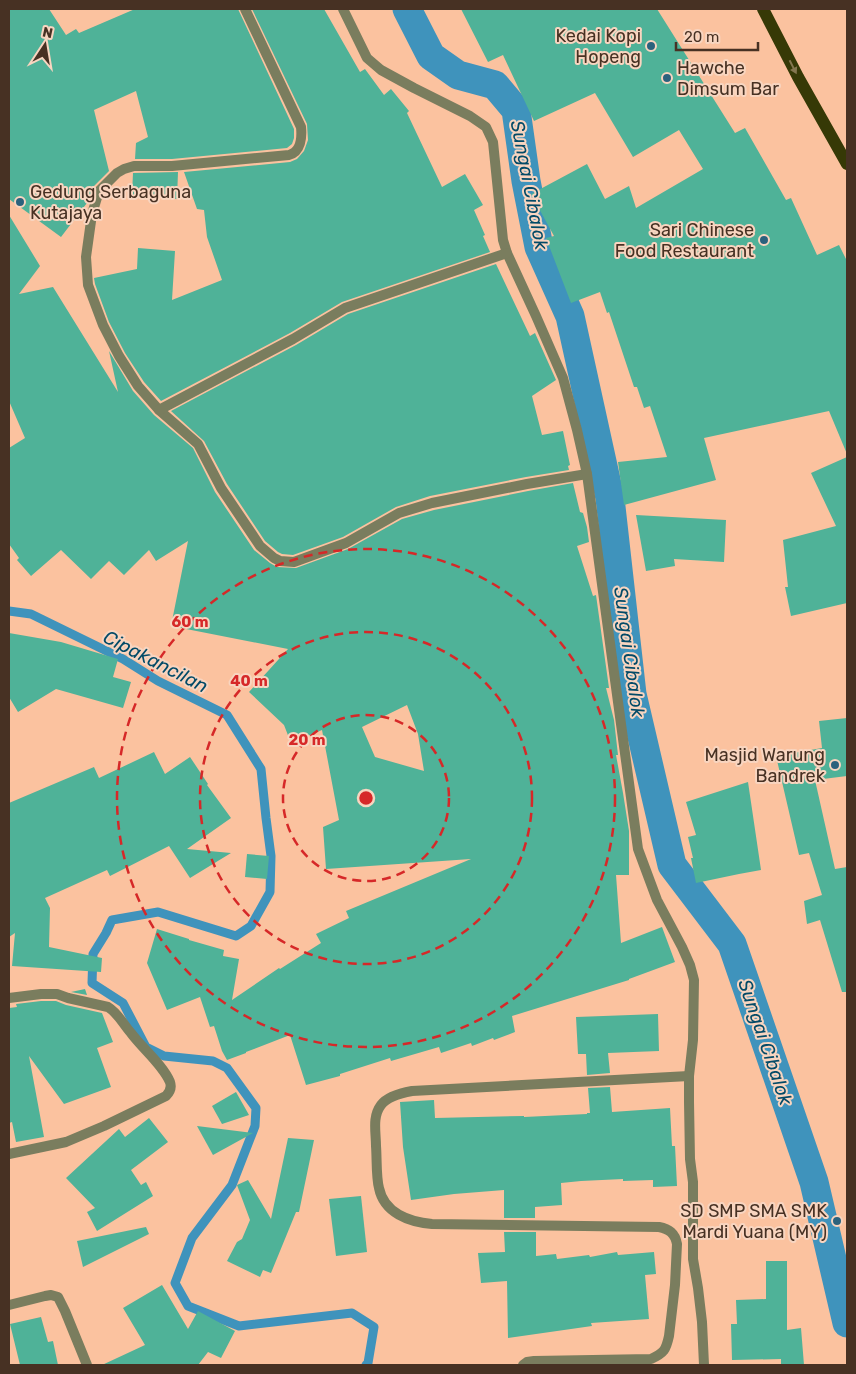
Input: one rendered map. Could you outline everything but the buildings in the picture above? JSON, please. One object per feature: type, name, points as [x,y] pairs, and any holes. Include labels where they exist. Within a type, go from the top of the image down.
[{"type":"main road","points":[[763,9],[847,164]]},
{"type":"street","points":[[245,9],[301,127],[301,140],[296,151],[288,155],[172,166],[134,166],[124,169],[116,173],[99,191],[92,214],[86,257],[88,285],[103,325],[119,356],[138,386],[159,410],[198,444],[222,488],[260,546],[274,558],[286,562],[294,562],[346,543],[399,514],[432,503],[587,474]]},
{"type":"street","points":[[343,9],[367,58],[381,70],[470,116],[486,127],[493,142],[503,240],[507,253],[563,378],[577,430],[587,474],[638,849],[658,900],[690,965],[694,980],[693,1040],[689,1076],[690,1158],[693,1182],[693,1259],[702,1322],[704,1365]]},
{"type":"street","points":[[159,410],[293,339],[345,308],[507,253]]},
{"type":"street","points":[[9,998],[57,994],[114,1010],[131,1034],[170,1081],[171,1086],[166,1096],[66,1142],[9,1154]]},
{"type":"street","points":[[523,1365],[534,1361],[652,1359],[661,1354],[664,1351],[669,1336],[675,1285],[676,1238],[673,1233],[659,1226],[432,1224],[412,1221],[393,1212],[379,1189],[375,1116],[382,1104],[397,1095],[412,1091],[689,1076]]},
{"type":"street","points":[[9,1305],[51,1295],[58,1297],[87,1365]]},
{"type":"waterway","name":"Sungai Cibalok","points":[[407,9],[431,56],[458,75],[495,85],[516,110],[526,181],[539,247],[570,316],[610,498],[632,694],[672,865],[732,944],[814,1182],[847,1323]]},
{"type":"waterway","name":"Cipakancilan","points":[[9,611],[31,614],[123,659],[158,681],[227,715],[261,769],[271,856],[270,892],[251,926],[236,936],[158,912],[112,920],[93,954],[92,983],[123,1003],[146,1047],[164,1056],[213,1061],[227,1068],[256,1108],[255,1126],[232,1185],[192,1238],[175,1283],[188,1306],[239,1326],[352,1313],[374,1327],[368,1363],[366,1365]]},
{"type":"place","name":"Kedai Kopi Hopeng","points":[[651,46]]},
{"type":"place","name":"Hawche Dimsum Bar","points":[[667,78]]},
{"type":"place","name":"Gedung Serbaguna Kutajaya","points":[[20,202]]},
{"type":"place","name":"Sari Chinese Food Restaurant","points":[[764,240]]},
{"type":"place","name":"Masjid Warung Bandrek","points":[[835,765]]},
{"type":"place","name":"SD SMP SMA SMK Mardi Yuana (MY)","points":[[837,1221]]}]
